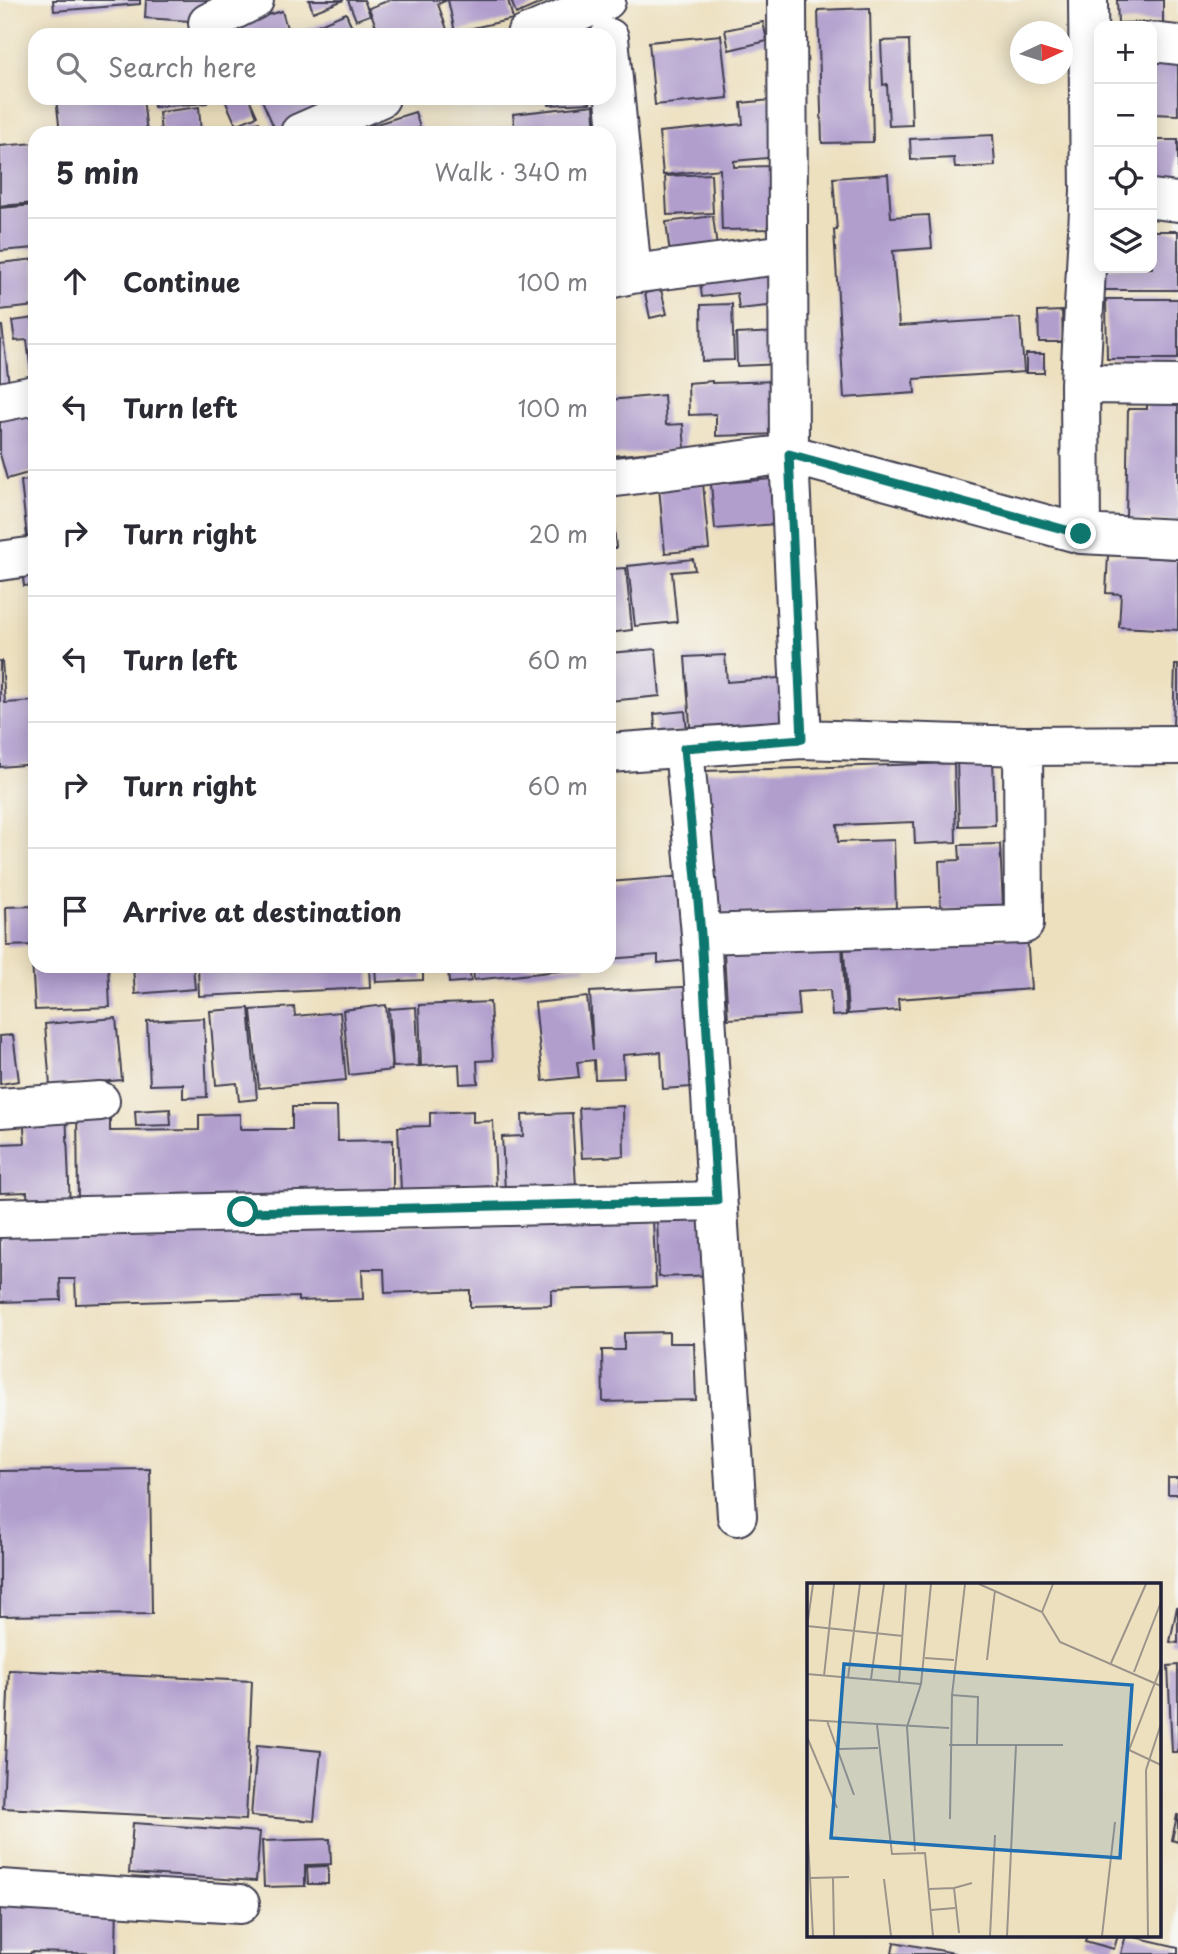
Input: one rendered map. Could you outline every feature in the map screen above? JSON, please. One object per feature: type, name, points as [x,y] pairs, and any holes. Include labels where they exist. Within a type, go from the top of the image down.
[{"type":"street","points":[[208,23],[254,0]]},
{"type":"street","points":[[542,28],[606,0],[608,28]]},
{"type":"street","points":[[787,0],[789,454],[802,739]]},
{"type":"street","points":[[1081,534],[1080,384],[1094,192],[1091,24]]},
{"type":"street","points":[[1157,43],[1178,45]]},
{"type":"street","points":[[316,126],[364,105]]},
{"type":"street","points":[[612,105],[613,126]]},
{"type":"street","points":[[616,189],[620,276],[787,254]]},
{"type":"street","points":[[1157,200],[1178,202]]},
{"type":"street","points":[[1080,384],[1178,385]]},
{"type":"street","points":[[0,402],[28,396]]},
{"type":"street","points":[[616,477],[789,454],[1081,534],[1178,539]]},
{"type":"street","points":[[0,561],[28,557]]},
{"type":"street","points":[[616,753],[802,739],[1023,746],[1178,745]]},
{"type":"street","points":[[701,934],[1024,924],[1023,746]]},
{"type":"street","points":[[684,748],[701,934],[737,1516]]},
{"type":"street","points":[[0,1108],[100,1101]]},
{"type":"street","points":[[0,1218],[717,1201]]},
{"type":"street","points":[[0,1889],[240,1904]]},
{"type":"building","points":[[53,0],[140,0],[140,4],[54,11]]},
{"type":"building","points":[[146,0],[206,0],[205,22],[145,18]]},
{"type":"building","points":[[309,0],[344,0],[313,12]]},
{"type":"building","points":[[348,0],[364,0],[370,15],[356,20]]},
{"type":"building","points":[[390,0],[447,0],[438,4],[447,28],[377,28],[369,8]]},
{"type":"building","points":[[448,0],[508,0],[513,19],[473,28],[454,28]]},
{"type":"building","points":[[511,0],[548,0],[516,14]]},
{"type":"building","points":[[1117,0],[1163,0],[1163,22],[1118,21]]},
{"type":"building","points":[[870,8],[873,142],[822,143],[818,10]]},
{"type":"building","points":[[282,11],[287,28],[233,28],[232,25]]},
{"type":"building","points":[[346,13],[352,28],[311,28]]},
{"type":"building","points":[[763,22],[767,41],[729,50],[725,30]]},
{"type":"building","points":[[721,35],[728,98],[655,105],[649,42]]},
{"type":"building","points":[[909,40],[912,125],[889,126],[887,84],[883,85],[881,41]]},
{"type":"building","points":[[1157,63],[1178,63],[1178,115],[1157,114]]},
{"type":"building","points":[[771,100],[777,157],[734,161],[734,167],[774,166],[777,229],[722,230],[720,169],[663,175],[659,132],[743,124],[741,103]]},
{"type":"building","points":[[57,105],[144,105],[146,126],[59,126]]},
{"type":"building","points":[[227,105],[252,105],[257,116],[236,125]]},
{"type":"building","points":[[264,105],[323,105],[325,110],[289,126],[273,126]]},
{"type":"building","points":[[594,105],[596,126],[514,126],[513,114]]},
{"type":"building","points":[[199,107],[200,126],[160,126],[159,112]]},
{"type":"building","points":[[415,112],[420,126],[370,126]]},
{"type":"building","points":[[993,135],[995,166],[955,168],[954,158],[911,160],[910,139]]},
{"type":"building","points":[[1157,140],[1178,140],[1178,190],[1157,190]]},
{"type":"building","points":[[28,144],[28,204],[0,206],[0,146]]},
{"type":"building","points":[[711,174],[713,213],[667,215],[665,176]]},
{"type":"building","points":[[888,174],[891,217],[929,215],[932,248],[893,251],[899,326],[1020,318],[1024,372],[914,379],[915,393],[844,398],[833,178]]},
{"type":"building","points":[[28,206],[28,249],[0,251],[0,208]]},
{"type":"building","points":[[713,216],[718,256],[671,262],[666,222]]},
{"type":"building","points":[[1157,231],[1178,231],[1178,290],[1102,290],[1102,273],[1157,273]]},
{"type":"building","points":[[28,260],[28,307],[0,310],[0,263]]},
{"type":"building","points":[[773,266],[777,305],[739,309],[737,293],[702,297],[699,274]]},
{"type":"building","points":[[661,290],[667,314],[650,318],[645,293]]},
{"type":"building","points":[[1106,299],[1178,299],[1178,359],[1107,359]]},
{"type":"building","points":[[732,304],[734,360],[702,361],[701,305]]},
{"type":"building","points":[[1062,311],[1063,342],[1039,342],[1038,312]]},
{"type":"building","points":[[28,319],[28,348],[27,340],[15,341],[12,321]]},
{"type":"building","points":[[0,326],[10,393],[0,394]]},
{"type":"building","points":[[780,332],[782,364],[737,366],[736,334]]},
{"type":"building","points":[[1026,354],[1044,354],[1044,373],[1026,373]]},
{"type":"building","points":[[778,381],[780,434],[716,436],[716,414],[689,415],[688,383]]},
{"type":"building","points":[[1147,391],[1178,392],[1178,521],[1126,520],[1128,409],[1147,409]]},
{"type":"building","points":[[664,395],[666,425],[683,424],[685,449],[616,455],[616,399]]},
{"type":"building","points":[[28,407],[28,473],[7,479],[0,454],[0,415]]},
{"type":"building","points":[[784,478],[788,523],[715,529],[711,484]]},
{"type":"building","points":[[28,480],[27,537],[21,481]]},
{"type":"building","points":[[703,483],[709,549],[665,553],[659,487]]},
{"type":"building","points":[[1108,555],[1178,559],[1178,630],[1119,627],[1121,594],[1106,593]]},
{"type":"building","points":[[693,559],[695,570],[672,572],[677,622],[635,626],[628,566]]},
{"type":"building","points":[[28,560],[28,586],[24,586],[21,561]]},
{"type":"building","points":[[626,568],[632,630],[616,632],[616,569]]},
{"type":"building","points":[[656,649],[660,696],[616,700],[616,652]]},
{"type":"building","points":[[725,655],[727,682],[791,677],[795,731],[691,738],[685,657]]},
{"type":"building","points":[[2,661],[5,703],[28,701],[28,765],[0,767]]},
{"type":"building","points":[[1175,665],[1178,665],[1178,728],[1173,727]]},
{"type":"building","points":[[685,711],[687,731],[656,735],[654,714]]},
{"type":"building","points":[[993,760],[995,825],[959,826],[957,761]]},
{"type":"building","points":[[954,763],[956,842],[915,844],[914,822],[837,825],[838,842],[894,840],[896,910],[710,916],[705,771]]},
{"type":"building","points":[[1000,844],[1003,907],[941,909],[939,861],[960,860],[959,845]]},
{"type":"building","points":[[684,876],[690,960],[658,963],[658,955],[616,958],[616,881]]},
{"type":"building","points":[[28,906],[28,945],[7,946],[6,907]]},
{"type":"building","points":[[1027,936],[1031,989],[898,999],[899,1010],[848,1014],[844,950]]},
{"type":"building","points":[[842,945],[846,1015],[832,1016],[830,990],[797,992],[799,1015],[728,1019],[724,952]]},
{"type":"building","points":[[33,973],[108,973],[110,1007],[35,1010]]},
{"type":"building","points":[[134,973],[194,973],[195,989],[135,994]]},
{"type":"building","points":[[198,973],[369,973],[370,988],[199,996]]},
{"type":"building","points":[[375,973],[423,973],[423,980],[376,982]]},
{"type":"building","points":[[448,973],[470,973],[471,981],[449,983]]},
{"type":"building","points":[[474,973],[540,973],[474,980]]},
{"type":"building","points":[[700,986],[706,1086],[663,1089],[661,1052],[623,1055],[624,1078],[595,1079],[594,1060],[577,1062],[579,1077],[543,1081],[535,1003],[587,997],[593,1050],[590,992]]},
{"type":"building","points":[[490,1002],[493,1060],[477,1061],[478,1083],[460,1084],[459,1064],[421,1066],[419,1005]]},
{"type":"building","points":[[386,1005],[392,1070],[349,1075],[343,1010]]},
{"type":"building","points":[[294,1007],[295,1016],[340,1012],[346,1080],[259,1088],[251,1010]]},
{"type":"building","points":[[416,1007],[419,1066],[393,1067],[389,1009]]},
{"type":"building","points":[[249,1008],[257,1099],[239,1101],[237,1083],[216,1085],[210,1011]]},
{"type":"building","points":[[116,1018],[122,1080],[50,1086],[45,1024]]},
{"type":"building","points":[[204,1018],[207,1097],[183,1098],[183,1084],[150,1085],[147,1021]]},
{"type":"building","points":[[13,1035],[19,1081],[0,1084],[0,1036]]},
{"type":"building","points":[[77,1106],[110,1106],[110,1131],[199,1130],[199,1115],[240,1114],[240,1129],[292,1129],[292,1107],[337,1107],[338,1141],[393,1140],[393,1201],[78,1204]]},
{"type":"building","points":[[623,1106],[624,1156],[582,1158],[579,1108]]},
{"type":"building","points":[[170,1109],[171,1125],[136,1126],[135,1111]]},
{"type":"building","points":[[66,1111],[70,1207],[28,1208],[27,1192],[0,1193],[0,1144],[25,1143],[23,1112]]},
{"type":"building","points":[[473,1111],[473,1122],[493,1121],[496,1186],[401,1191],[398,1127],[430,1126],[430,1113]]},
{"type":"building","points":[[572,1113],[576,1187],[505,1190],[502,1137],[523,1136],[522,1115]]},
{"type":"building","points":[[715,1213],[717,1275],[659,1277],[657,1215]]},
{"type":"building","points":[[653,1220],[656,1287],[551,1290],[551,1305],[470,1307],[470,1290],[385,1293],[384,1269],[362,1269],[363,1299],[298,1301],[298,1297],[76,1304],[75,1279],[60,1279],[61,1300],[0,1302],[0,1234]]},
{"type":"building","points":[[669,1332],[669,1343],[694,1343],[696,1400],[603,1402],[602,1350],[624,1350],[624,1333]]},
{"type":"building","points":[[150,1469],[152,1614],[0,1616],[0,1471]]},
{"type":"building","points":[[1168,1478],[1178,1478],[1178,1494],[1168,1494]]},
{"type":"building","points":[[1178,1607],[1178,1643],[1170,1642]]},
{"type":"building","points":[[1178,1665],[1178,1752],[1172,1752],[1168,1666]]},
{"type":"building","points":[[9,1670],[252,1681],[246,1820],[3,1808]]},
{"type":"building","points":[[257,1745],[321,1751],[314,1821],[251,1816]]},
{"type":"building","points":[[1178,1815],[1178,1842],[1172,1840]]},
{"type":"building","points":[[133,1823],[260,1832],[256,1881],[129,1873]]},
{"type":"building","points":[[330,1839],[331,1864],[305,1865],[305,1886],[264,1887],[262,1841]]},
{"type":"building","points":[[328,1866],[328,1884],[308,1884],[307,1867]]},
{"type":"building","points":[[0,1896],[117,1898],[116,1954],[0,1954]]},
{"type":"building","points":[[1086,1937],[1117,1937],[1114,1949],[1085,1941]]},
{"type":"building","points":[[1125,1937],[1178,1947],[1178,1954],[1121,1954]]},
{"type":"building","points":[[894,1942],[955,1953],[955,1954],[892,1954]]},
{"type":"route","points":[[243,1212],[717,1201],[701,934],[684,748],[802,739],[789,454],[1081,534]]}]
